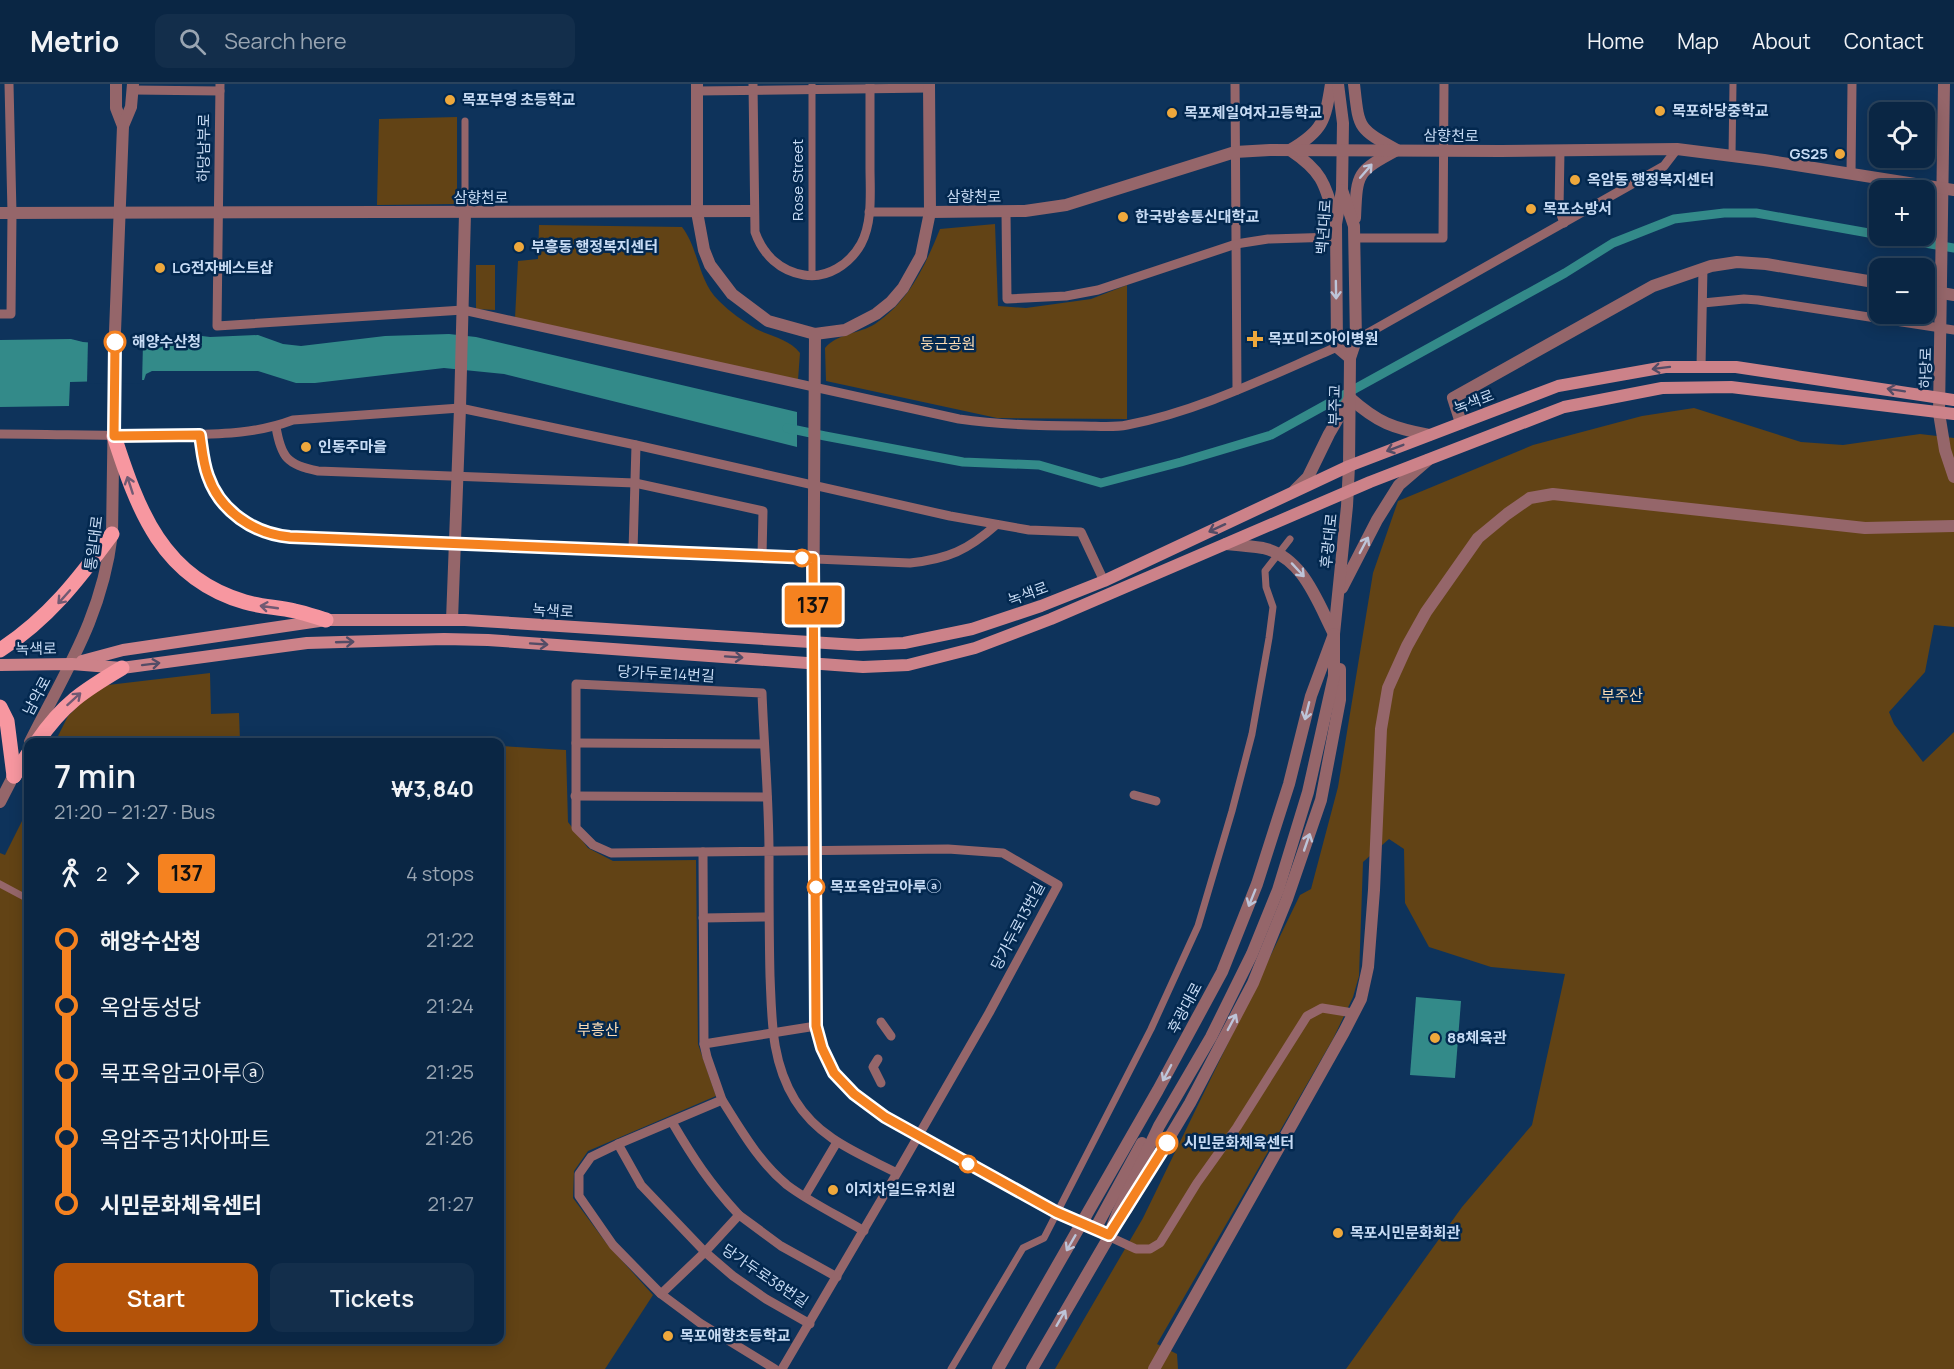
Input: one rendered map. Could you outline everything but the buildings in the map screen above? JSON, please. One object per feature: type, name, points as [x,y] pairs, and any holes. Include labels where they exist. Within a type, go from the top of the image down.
[{"type":"main road","name":"녹색로","points":[[72,664],[123,650],[326,620],[452,620],[858,645],[904,643],[972,629],[1041,606],[1104,581],[1349,466],[1558,386],[1665,367],[1736,367],[1954,400]]},
{"type":"main road","name":"녹색로","points":[[0,665],[72,664],[122,668],[307,643],[444,639],[863,667],[908,664],[975,648],[1051,619],[1347,493],[1564,407],[1662,388],[1731,387],[1954,414]]},
{"type":"main road","points":[[114,436],[134,495],[146,520],[160,542],[188,571],[204,584],[243,602],[296,611],[326,620]]},
{"type":"main road","points":[[0,650],[35,625],[55,606],[73,587],[112,534]]},
{"type":"main road","points":[[40,738],[50,723],[83,691],[122,668]]},
{"type":"main road","points":[[0,707],[8,721],[14,776]]},
{"type":"main road","points":[[14,776],[24,760]]},
{"type":"street","points":[[0,314],[11,314],[6,213],[9,84]]},
{"type":"street","points":[[116,84],[116,108],[123,126]]},
{"type":"street","points":[[1235,84],[1237,390]]},
{"type":"street","points":[[1332,84],[1328,106],[1319,127],[1308,140],[1290,150],[1311,165],[1318,174],[1326,188],[1336,224]]},
{"type":"street","points":[[1338,84],[1343,123],[1342,190]]},
{"type":"street","points":[[1343,123],[1353,84]]},
{"type":"street","points":[[1353,84],[1358,120],[1361,126],[1368,134],[1396,150]]},
{"type":"street","points":[[1396,150],[1369,165],[1363,171],[1357,183],[1354,232],[1443,238],[1444,84]]},
{"type":"street","points":[[1732,84],[1732,156]]},
{"type":"street","points":[[1851,84],[1851,174]]},
{"type":"street","points":[[1944,84],[1948,189]]},
{"type":"street","points":[[753,87],[754,232],[759,244],[769,256],[786,269],[797,274],[812,276],[834,270],[850,258],[862,243],[869,212],[870,86]]},
{"type":"street","points":[[753,211],[697,212],[697,87],[929,86],[930,212],[869,212]]},
{"type":"street","points":[[119,213],[123,126],[131,107],[133,87],[220,88]]},
{"type":"street","name":"Rose Street","points":[[812,87],[812,276]]},
{"type":"street","name":"하당남부로","points":[[220,88],[217,326],[463,313]]},
{"type":"street","points":[[452,620],[463,313],[465,121]]},
{"type":"street","points":[[1356,340],[1664,166],[1677,149]]},
{"type":"street","name":"삼향천로","points":[[6,213],[697,212],[704,250],[710,265],[732,294],[768,321],[815,334],[844,330],[858,324],[876,314],[899,293],[921,256],[930,212],[1006,212],[1046,209],[1087,200],[1234,152],[1677,149],[1948,189]]},
{"type":"street","points":[[1560,151],[1558,209],[1564,224]]},
{"type":"street","name":"하당로","points":[[1948,189],[1942,212],[1948,329],[1939,413],[1945,450],[1954,477]]},
{"type":"street","name":"백년대로","points":[[1337,347],[1336,224],[1342,190]]},
{"type":"street","name":"백년대로","points":[[1342,190],[1354,232],[1356,340],[1350,358]]},
{"type":"street","points":[[1006,212],[1007,299],[1066,296],[1098,290],[1236,244],[1274,239],[1336,237]]},
{"type":"street","name":"통일대로","points":[[72,664],[96,608],[107,569],[112,534],[119,213]]},
{"type":"street","points":[[1461,423],[1453,398],[1653,286],[1703,268],[1748,262],[1869,281]]},
{"type":"street","points":[[1701,367],[1703,268]]},
{"type":"street","points":[[1703,303],[1758,300],[1948,329]]},
{"type":"street","points":[[463,313],[815,389],[986,423],[1124,426],[1161,418],[1237,390],[1337,347],[1350,358]]},
{"type":"street","points":[[815,334],[813,663],[816,1026],[822,1048],[834,1073],[854,1094],[885,1117],[918,1137],[1056,1212],[1136,1249],[1150,1249],[1160,1243],[1307,1016],[1322,1008],[1353,1013]]},
{"type":"street","name":"부주교","points":[[1349,451],[1350,358]]},
{"type":"street","points":[[1295,491],[1308,477],[1329,434],[1350,399],[1377,420],[1394,427],[1429,435]]},
{"type":"street","points":[[0,434],[114,436],[247,433],[276,427],[293,420],[460,404],[636,445],[815,481],[950,516],[1041,531],[1081,532],[1104,581]]},
{"type":"street","points":[[276,427],[280,448],[291,461],[306,469],[635,483],[763,511],[762,556]]},
{"type":"street","points":[[200,435],[204,463],[216,494],[239,518],[264,532],[290,537],[910,563],[938,559],[967,548],[996,525]]},
{"type":"street","points":[[633,551],[636,445]]},
{"type":"street","name":"후광대로","points":[[1095,1229],[1200,1040],[1241,959],[1275,878],[1302,790],[1326,681],[1338,598],[1347,506],[1349,451]]},
{"type":"street","points":[[1338,598],[1377,520],[1399,485],[1430,459]]},
{"type":"street","points":[[1154,1369],[1361,999],[1368,967],[1381,729],[1388,688],[1426,612],[1478,538],[1530,498],[1553,494],[1865,528],[1954,526]]},
{"type":"street","points":[[951,1369],[1023,1248],[1044,1238],[1151,1029],[1198,926],[1252,734],[1273,607],[1266,587],[1265,572],[1290,539]]},
{"type":"street","points":[[1226,544],[1264,548],[1284,556],[1303,574],[1334,634]]},
{"type":"street","name":"후광대로","points":[[998,1369],[1083,1223],[1222,972],[1257,884],[1289,784],[1311,696],[1334,634]]},
{"type":"street","name":"후광대로","points":[[1032,1369],[1109,1235],[1159,1126],[1211,1037],[1252,954],[1278,890],[1308,792],[1334,676],[1334,634]]},
{"type":"street","name":"남악로","points":[[32,738],[72,664]]},
{"type":"street","name":"당가두로14번길","points":[[576,684],[762,693],[769,851],[611,853],[593,845],[576,828],[576,742],[576,684]]},
{"type":"street","points":[[576,742],[764,744]]},
{"type":"street","name":"남악로","points":[[0,802],[24,755]]},
{"type":"street","points":[[1134,795],[1156,801]]},
{"type":"street","points":[[575,796],[766,797]]},
{"type":"street","name":"당가두로13번길","points":[[816,850],[948,849],[1003,853],[1058,885],[918,1137]]},
{"type":"street","points":[[816,850],[769,851],[768,917],[772,1033],[778,1063],[795,1100],[810,1120],[837,1142],[897,1173]]},
{"type":"street","points":[[703,852],[704,1044],[722,1100],[744,1137],[782,1180],[864,1231]]},
{"type":"street","points":[[0,884],[24,897]]},
{"type":"street","points":[[703,918],[768,917]]},
{"type":"street","points":[[881,1022],[891,1036]]},
{"type":"street","points":[[704,1044],[816,1026]]},
{"type":"street","points":[[878,1059],[873,1067],[881,1083]]},
{"type":"street","points":[[722,1100],[591,1157],[579,1174],[579,1197],[613,1245],[661,1294],[700,1323],[775,1369]]},
{"type":"street","points":[[672,1122],[706,1177],[739,1215],[781,1246],[837,1277]]},
{"type":"street","name":"당가두로38번길","points":[[782,1369],[918,1137]]},
{"type":"street","points":[[805,1196],[837,1142]]},
{"type":"street","name":"당가두로38번길","points":[[618,1144],[641,1185],[705,1252],[733,1276],[766,1299],[810,1324]]},
{"type":"street","name":"당가두로38번길","points":[[661,1294],[705,1252],[739,1215]]},
{"type":"green space","points":[[457,117],[457,204],[377,205],[379,119]]},
{"type":"green space","name":"둥근공원","points":[[995,224],[998,306],[1026,308],[1091,299],[1127,285],[1127,419],[997,418],[826,381],[825,348],[842,336],[875,324],[897,305],[915,282],[940,229]]},
{"type":"green space","points":[[539,225],[682,227],[692,245],[707,284],[719,301],[751,326],[785,341],[800,353],[798,380],[515,318],[518,261],[538,259]]},
{"type":"green space","points":[[476,265],[495,265],[495,310],[476,309]]},
{"type":"green space","name":"부주산","points":[[1694,408],[1801,442],[1843,445],[1920,434],[1954,438],[1954,627],[1934,625],[1925,672],[1889,712],[1894,724],[1923,762],[1954,732],[1954,1369],[1346,1369],[1462,1207],[1532,1125],[1565,974],[1491,967],[1429,947],[1405,903],[1404,849],[1389,839],[1363,862],[1359,976],[1353,997],[1333,1039],[1157,1344],[1177,1354],[1178,1369],[1055,1369],[1143,1218],[1300,895],[1311,889],[1338,787],[1373,573],[1398,501],[1533,445],[1642,416]]},
{"type":"green space","points":[[210,673],[211,714],[239,713],[240,738],[57,738],[68,716],[87,697],[108,685]]},
{"type":"green space","name":"부흥산","points":[[504,746],[566,750],[568,822],[588,848],[613,861],[696,860],[698,1044],[716,1096],[588,1151],[574,1171],[573,1198],[607,1244],[653,1295],[605,1369],[0,1369],[0,853],[5,855],[24,817],[24,1344],[504,1344]]},
{"type":"shaded area","points":[[178,333],[210,337],[258,335],[283,344],[301,346],[385,336],[449,334],[476,337],[797,412],[797,447],[504,374],[444,368],[315,383],[296,383],[258,371],[152,371],[146,374],[144,380],[70,382],[69,406],[0,407],[0,340],[71,339],[157,348],[170,344]]},
{"type":"shaded area","name":"88체육관","points":[[1416,997],[1461,1001],[1455,1078],[1410,1075]]},
{"type":"pier","points":[[88,339],[143,343],[142,383],[87,384]]},
{"type":"waterway","points":[[787,428],[963,462],[1039,465],[1101,483],[1271,435],[1565,273],[1613,243],[1674,219],[1724,213],[1756,213],[1869,233]]},
{"type":"waterway","points":[[1935,245],[1954,248]]},
{"type":"bus line","name":"137","points":[[115,342],[114,436],[200,435],[207,475],[216,494],[239,518],[267,533],[290,537],[813,558],[816,1026],[822,1048],[834,1073],[854,1094],[885,1117],[918,1137],[1056,1212],[1109,1235],[1167,1143]]},
{"type":"place","name":"목포부영 초등학교","points":[[450,100]]},
{"type":"place","name":"목포하당중학교","points":[[1660,111]]},
{"type":"place","name":"목포제일여자고등학교","points":[[1172,113]]},
{"type":"place","name":"GS25","points":[[1840,154]]},
{"type":"place","name":"옥암동 행정복지센터","points":[[1575,180]]},
{"type":"place","name":"목포소방서","points":[[1531,209]]},
{"type":"place","name":"한국방송통신대학교","points":[[1123,217]]},
{"type":"place","name":"부흥동 행정복지센터","points":[[519,247]]},
{"type":"place","name":"LG전자베스트샵","points":[[160,268]]},
{"type":"place","name":"목포미즈아이병원","points":[[1255,339]]},
{"type":"place","name":"해양수산청","points":[[115,342]]},
{"type":"place","name":"인동주마을","points":[[306,447]]},
{"type":"place","name":"목포옥암코아루ⓐ","points":[[816,887]]},
{"type":"place","name":"88체육관","points":[[1435,1038]]},
{"type":"place","name":"시민문화체육센터","points":[[1167,1143]]},
{"type":"place","name":"이지차일드유치원","points":[[833,1190]]},
{"type":"place","name":"목포시민문화회관","points":[[1338,1233]]},
{"type":"place","name":"목포애향초등학교","points":[[668,1336]]}]
